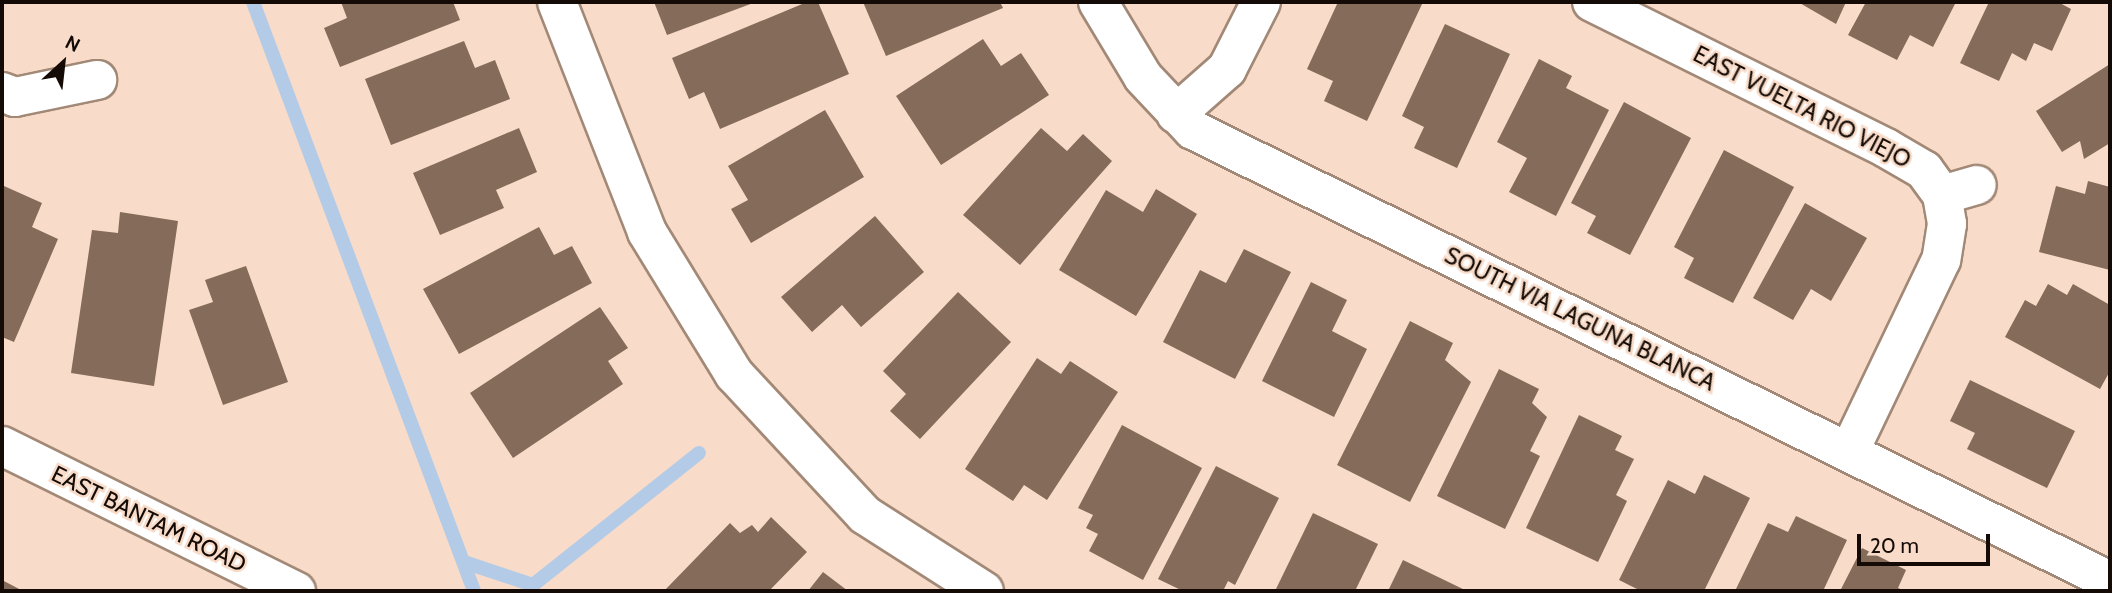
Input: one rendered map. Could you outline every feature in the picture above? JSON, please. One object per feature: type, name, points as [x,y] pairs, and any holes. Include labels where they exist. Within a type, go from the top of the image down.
[{"type":"street","points":[[557,2],[647,232],[734,374],[864,515],[984,591]]},
{"type":"street","name":"SOUTH VIA LAGUNA BLANCA","points":[[1098,2],[1143,77],[1193,130],[1850,450],[2110,581]]},
{"type":"street","points":[[1176,114],[1227,69],[1261,2]]},
{"type":"street","name":"EAST VUELTA RIO VIEJO","points":[[1592,2],[1886,148],[1959,190],[1947,224],[1941,260],[1850,450]]},
{"type":"street","points":[[2,92],[15,97],[97,80]]},
{"type":"street","name":"EAST BANTAM ROAD","points":[[2,446],[296,591]]},
{"type":"building","points":[[341,2],[453,2],[460,20],[340,67],[324,28],[347,18]]},
{"type":"building","points":[[654,2],[756,2],[667,35]]},
{"type":"building","points":[[807,2],[818,2],[849,74],[720,129],[704,92],[689,99],[672,58]]},
{"type":"building","points":[[863,2],[1000,2],[1003,8],[886,56]]},
{"type":"building","points":[[1338,2],[1423,2],[1367,121],[1324,101],[1333,81],[1307,69]]},
{"type":"building","points":[[1798,2],[1846,2],[1836,24]]},
{"type":"building","points":[[1866,2],[1956,2],[1933,47],[1910,35],[1897,60],[1848,35]]},
{"type":"building","points":[[1989,2],[2058,2],[2071,9],[2052,51],[2034,43],[2026,61],[2012,53],[1999,81],[1960,63]]},
{"type":"building","points":[[1445,24],[1510,54],[1457,168],[1414,148],[1424,127],[1402,116]]},
{"type":"building","points":[[983,39],[1001,66],[1021,53],[1049,95],[941,165],[896,96]]},
{"type":"building","points":[[464,41],[475,68],[495,60],[510,99],[391,145],[365,79]]},
{"type":"building","points":[[1539,59],[1572,76],[1566,88],[1609,110],[1556,216],[1509,192],[1527,158],[1497,142]]},
{"type":"building","points":[[2110,64],[2110,143],[2084,159],[2080,141],[2062,152],[2036,111]]},
{"type":"building","points":[[1624,102],[1691,138],[1630,255],[1587,233],[1596,216],[1571,203]]},
{"type":"building","points":[[825,110],[864,177],[751,243],[731,209],[748,200],[728,166]]},
{"type":"building","points":[[519,128],[537,172],[496,190],[504,208],[440,235],[413,173]]},
{"type":"building","points":[[1041,128],[1067,151],[1083,134],[1112,161],[1020,265],[963,215]]},
{"type":"building","points":[[1724,150],[1794,187],[1733,303],[1684,278],[1694,258],[1674,247]]},
{"type":"building","points":[[2088,181],[2110,187],[2110,270],[2039,252],[2056,186],[2085,194]]},
{"type":"building","points":[[4,186],[42,203],[32,227],[58,239],[14,342],[2,337]]},
{"type":"building","points":[[1156,189],[1197,214],[1136,316],[1059,270],[1106,190],[1143,212]]},
{"type":"building","points":[[1805,203],[1867,238],[1831,301],[1811,289],[1793,320],[1753,298]]},
{"type":"building","points":[[120,212],[178,221],[154,386],[71,373],[92,230],[118,233]]},
{"type":"building","points":[[875,216],[924,272],[861,327],[842,305],[812,332],[781,297]]},
{"type":"building","points":[[539,227],[554,255],[572,246],[592,283],[459,354],[423,289]]},
{"type":"building","points":[[1244,249],[1291,272],[1235,379],[1163,342],[1200,270],[1226,283]]},
{"type":"building","points":[[246,266],[288,382],[223,405],[189,310],[213,302],[205,280]]},
{"type":"building","points":[[1311,282],[1347,300],[1332,331],[1367,349],[1334,417],[1262,381]]},
{"type":"building","points":[[2048,284],[2067,295],[2073,284],[2110,305],[2110,371],[2100,389],[2005,337],[2025,300],[2036,306]]},
{"type":"building","points":[[958,292],[1011,342],[920,439],[890,411],[906,394],[883,371]]},
{"type":"building","points":[[600,307],[628,348],[608,361],[623,384],[513,458],[470,393]]},
{"type":"building","points":[[1410,321],[1453,343],[1445,360],[1471,382],[1410,502],[1337,465]]},
{"type":"building","points":[[1037,358],[1061,374],[1070,361],[1118,392],[1047,500],[1024,485],[1013,501],[965,469]]},
{"type":"building","points":[[1499,369],[1539,389],[1532,403],[1547,417],[1530,451],[1540,456],[1505,529],[1437,496]]},
{"type":"building","points":[[1970,380],[2075,431],[2047,488],[1967,449],[1975,433],[1950,421]]},
{"type":"building","points":[[1579,415],[1622,436],[1615,450],[1634,459],[1616,495],[1627,501],[1598,562],[1526,528]]},
{"type":"building","points":[[1122,425],[1202,468],[1143,580],[1089,551],[1098,534],[1086,528],[1093,515],[1078,508]]},
{"type":"building","points":[[1216,466],[1279,498],[1235,585],[1228,581],[1223,591],[1183,591],[1158,579]]},
{"type":"building","points":[[1704,475],[1750,498],[1704,591],[1641,591],[1619,580],[1668,480],[1695,494]]},
{"type":"building","points":[[1313,513],[1378,544],[1355,591],[1275,591]]},
{"type":"building","points":[[1796,516],[1847,540],[1823,591],[1735,591],[1768,523],[1788,532]]},
{"type":"building","points":[[771,517],[807,552],[769,591],[664,591],[730,523],[740,533],[752,525],[758,532]]},
{"type":"building","points":[[1862,548],[1906,570],[1898,588],[1905,591],[1840,591]]},
{"type":"building","points":[[1403,560],[1467,591],[1388,591]]},
{"type":"building","points":[[823,572],[848,591],[808,591]]},
{"type":"building","points":[[2,580],[23,591],[2,591]]},
{"type":"waterway","points":[[253,2],[474,591]]},
{"type":"waterway","points":[[464,562],[533,585],[699,453]]}]
